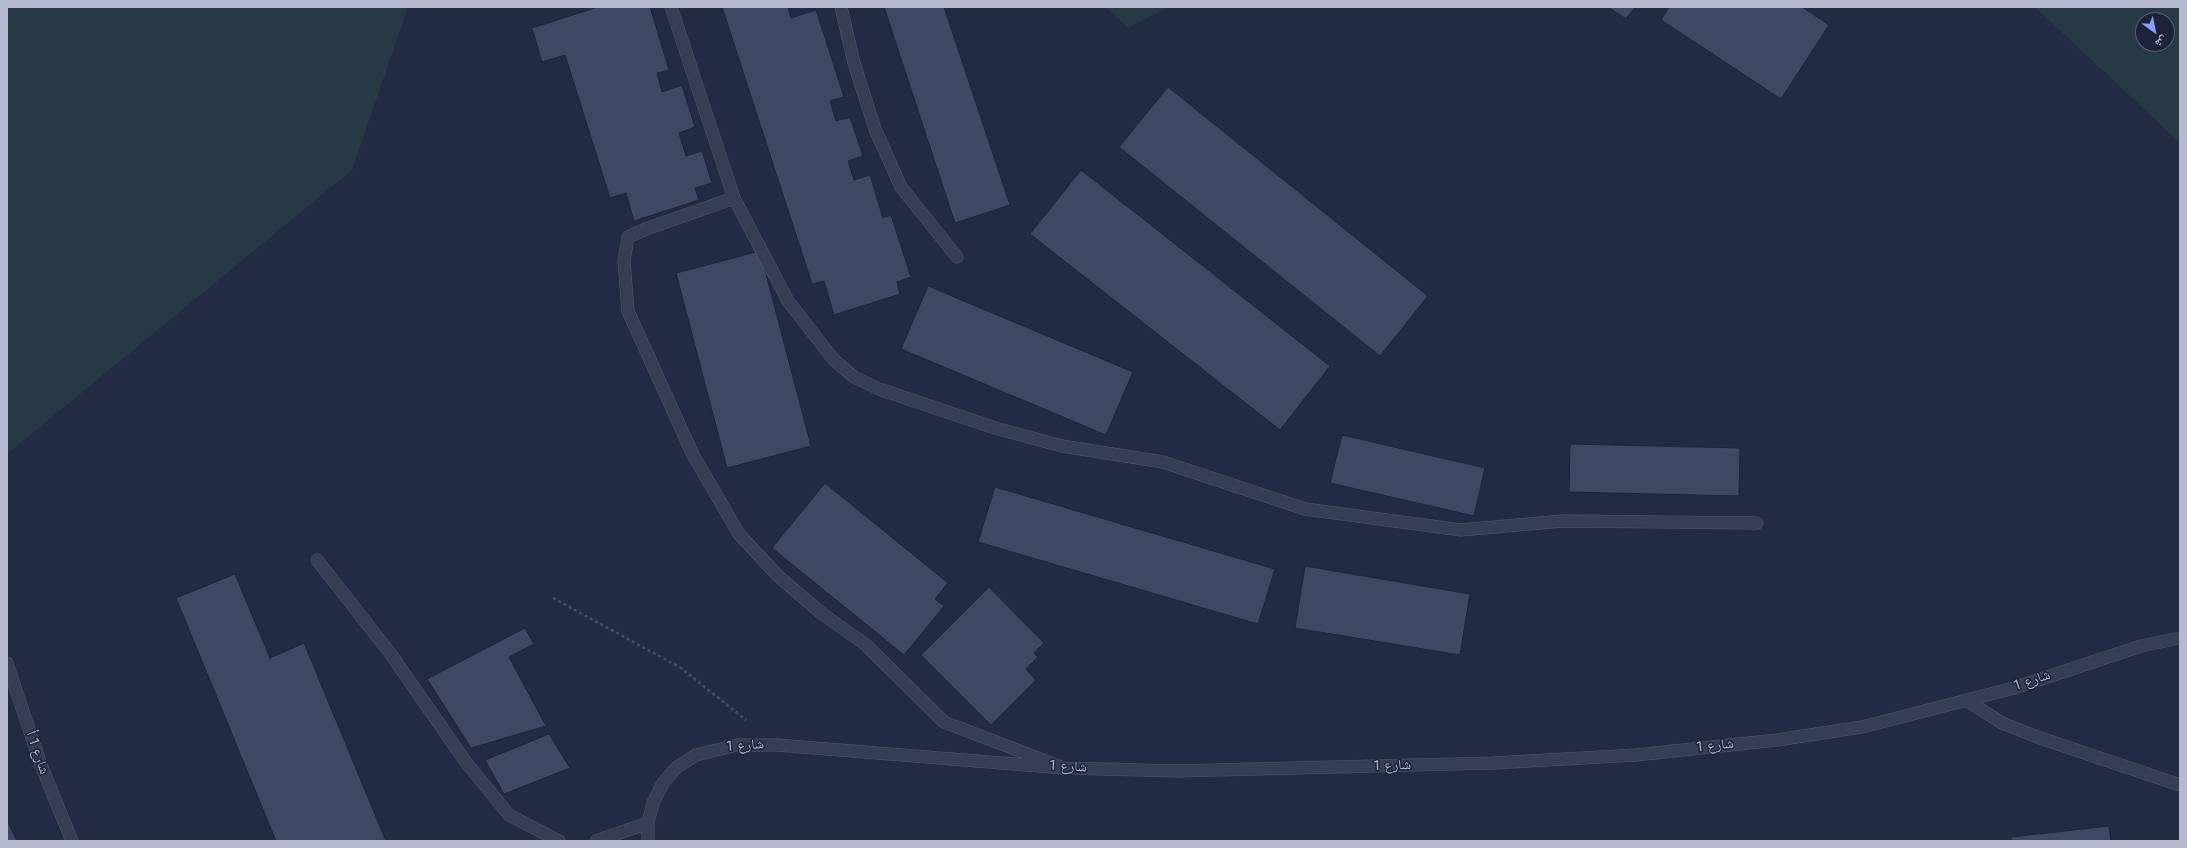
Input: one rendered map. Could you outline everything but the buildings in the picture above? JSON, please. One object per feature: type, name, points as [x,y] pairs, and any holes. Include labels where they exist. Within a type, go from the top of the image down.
[{"type":"street","points":[[671,7],[734,198],[788,301],[834,360],[854,377],[879,389],[995,428],[1062,446],[1163,462],[1305,509],[1461,530],[1562,521],[1756,523]]},
{"type":"street","points":[[841,7],[854,63],[876,129],[901,187],[958,257]]},
{"type":"street","points":[[734,198],[646,229],[628,237],[624,261],[628,311],[693,455],[718,499],[739,534],[778,576],[820,612],[866,644],[944,722],[1064,768]]},
{"type":"street","points":[[317,560],[390,653],[465,761],[509,815],[559,841]]},
{"type":"street","name":"شارع 1","points":[[648,841],[648,823],[652,802],[663,783],[677,767],[696,755],[737,745],[777,745],[1064,768],[1177,771],[1493,763],[1636,755],[1777,740],[1862,728],[2014,688],[2141,646],[2180,638]]},
{"type":"street","name":"شارع 1 أ","points":[[7,663],[41,765],[72,841]]},
{"type":"street","points":[[1966,700],[2002,722],[2040,738],[2180,785]]},
{"type":"street","points":[[596,841],[648,823]]},
{"type":"path","points":[[553,598],[681,668],[777,745]]},
{"type":"shaded area","points":[[7,7],[408,7],[352,170],[7,454]]},
{"type":"shaded area","points":[[1105,7],[1169,7],[1128,28]]},
{"type":"shaded area","points":[[2035,7],[2180,7],[2180,143]]}]
